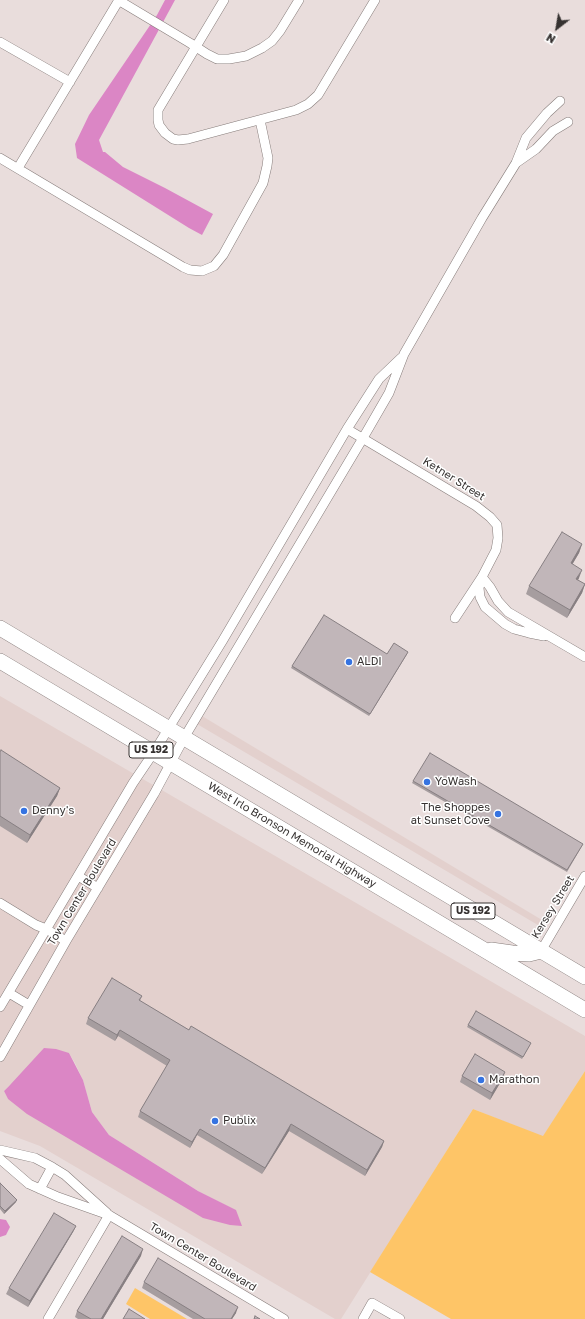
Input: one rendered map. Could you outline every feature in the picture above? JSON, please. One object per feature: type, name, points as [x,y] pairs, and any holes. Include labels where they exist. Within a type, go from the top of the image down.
[{"type":"highway","name":"US 192","points":[[0,628],[585,977]]},
{"type":"highway","name":"West Irlo Bronson Memorial Highway","points":[[0,660],[585,1010]]},
{"type":"highway","points":[[482,948],[529,954],[541,951]]},
{"type":"street","points":[[18,168],[118,0],[206,54],[217,59],[229,59],[246,56],[272,41],[299,0]]},
{"type":"street","points":[[224,0],[158,110],[158,120],[161,129],[173,139],[183,140],[296,110],[308,104],[318,95],[375,0]]},
{"type":"street","points":[[0,42],[70,82]]},
{"type":"street","points":[[404,354],[482,218],[516,163],[526,138],[560,101]]},
{"type":"street","points":[[0,158],[183,267],[202,272],[214,266],[223,256],[263,183],[268,158],[260,120]]},
{"type":"street","points":[[516,163],[536,149],[553,131],[568,122]]},
{"type":"street","name":"Town Center Boulevard","points":[[0,1007],[133,783],[154,752],[223,640],[347,429],[379,379],[404,354]]},
{"type":"street","name":"Town Center Boulevard","points":[[0,1057],[66,941],[154,794],[184,738],[389,393],[404,354]]},
{"type":"street","name":"Ketner Street","points":[[347,429],[476,506],[490,517],[497,525],[498,538],[496,550],[482,577],[455,618]]},
{"type":"street","points":[[271,557],[287,567]]},
{"type":"street","points":[[482,577],[498,601],[508,612],[550,636]]},
{"type":"street","name":"Ketner Street","points":[[482,577],[479,588],[480,597],[486,607],[505,624],[514,629],[528,633],[550,636],[585,657]]},
{"type":"street","points":[[223,640],[237,650]]},
{"type":"street","points":[[78,876],[98,888]]},
{"type":"street","name":"Kersey Street","points":[[541,951],[585,876]]},
{"type":"street","points":[[0,903],[66,941]]},
{"type":"street","points":[[9,993],[29,1005]]},
{"type":"street","name":"Town Center Boulevard","points":[[0,1150],[35,1158],[52,1167],[65,1175],[109,1215]]},
{"type":"street","name":"Town Center Boulevard","points":[[0,1158],[28,1184],[58,1197],[109,1215],[284,1319]]},
{"type":"street","points":[[40,1189],[52,1167]]},
{"type":"street","points":[[48,1319],[109,1215]]},
{"type":"street","points":[[363,1319],[372,1303],[400,1319]]},
{"type":"shaded area","points":[[165,0],[175,0],[99,140],[103,152],[123,167],[213,214],[202,235],[77,158],[75,144],[89,115],[157,15]]},
{"type":"shaded area","points":[[0,696],[585,1036],[585,1071],[543,1137],[473,1109],[341,1319],[335,1319],[40,1146],[0,1131]],"holes":[[[69,1053],[83,1080],[92,1112],[109,1135],[198,1191],[235,1210],[8,1099],[4,1091],[10,1085]]]},
{"type":"shaded area","points":[[202,716],[547,923],[543,928],[197,724]]},
{"type":"shaded area","points":[[44,1048],[56,1049],[69,1053],[83,1080],[92,1112],[109,1135],[198,1191],[236,1210],[242,1226],[230,1225],[203,1218],[27,1114],[8,1099],[4,1091]]},
{"type":"shaded area","points":[[585,1071],[585,1319],[451,1319],[370,1272],[473,1109],[543,1136]]},
{"type":"shaded area","points":[[0,1219],[6,1220],[10,1227],[6,1235],[0,1237]]},
{"type":"shaded area","points":[[135,1288],[187,1319],[150,1319],[126,1304]]},
{"type":"building","points":[[562,532],[582,544],[571,563],[582,570],[576,579],[585,584],[570,610],[529,586]]},
{"type":"building","name":"ALDI","points":[[324,615],[387,654],[394,643],[408,652],[370,714],[292,666]]},
{"type":"building","name":"Denny's","points":[[1,750],[60,788],[30,835],[0,816]]},
{"type":"building","name":"The Shoppes at Sunset Cove","points":[[430,753],[583,844],[567,870],[413,781]]},
{"type":"building","points":[[112,978],[142,996],[139,1000],[189,1030],[191,1026],[384,1141],[367,1170],[291,1124],[265,1168],[200,1129],[192,1142],[140,1111],[170,1060],[120,1030],[117,1035],[88,1018]]},
{"type":"building","name":"Marathon","points":[[476,1011],[531,1043],[523,1057],[468,1025]]},
{"type":"building","name":"Marathon","points":[[475,1054],[505,1072],[492,1093],[462,1076]]},
{"type":"building","points":[[0,1183],[17,1200],[5,1211],[0,1206]]},
{"type":"building","points":[[54,1213],[76,1226],[30,1301],[9,1288]]},
{"type":"building","points":[[122,1236],[143,1249],[101,1319],[91,1319],[77,1311]]},
{"type":"building","points":[[158,1258],[238,1307],[231,1319],[205,1319],[144,1282]]},
{"type":"building","points":[[129,1309],[145,1319],[123,1319]]},
{"type":"place","name":"ALDI","points":[[349,662]]},
{"type":"place","name":"YoWash","points":[[427,782]]},
{"type":"place","name":"Denny's","points":[[24,811]]},
{"type":"place","name":"The Shoppes at Sunset Cove","points":[[498,814]]},
{"type":"place","name":"Marathon","points":[[481,1080]]},
{"type":"place","name":"Publix","points":[[215,1121]]}]
